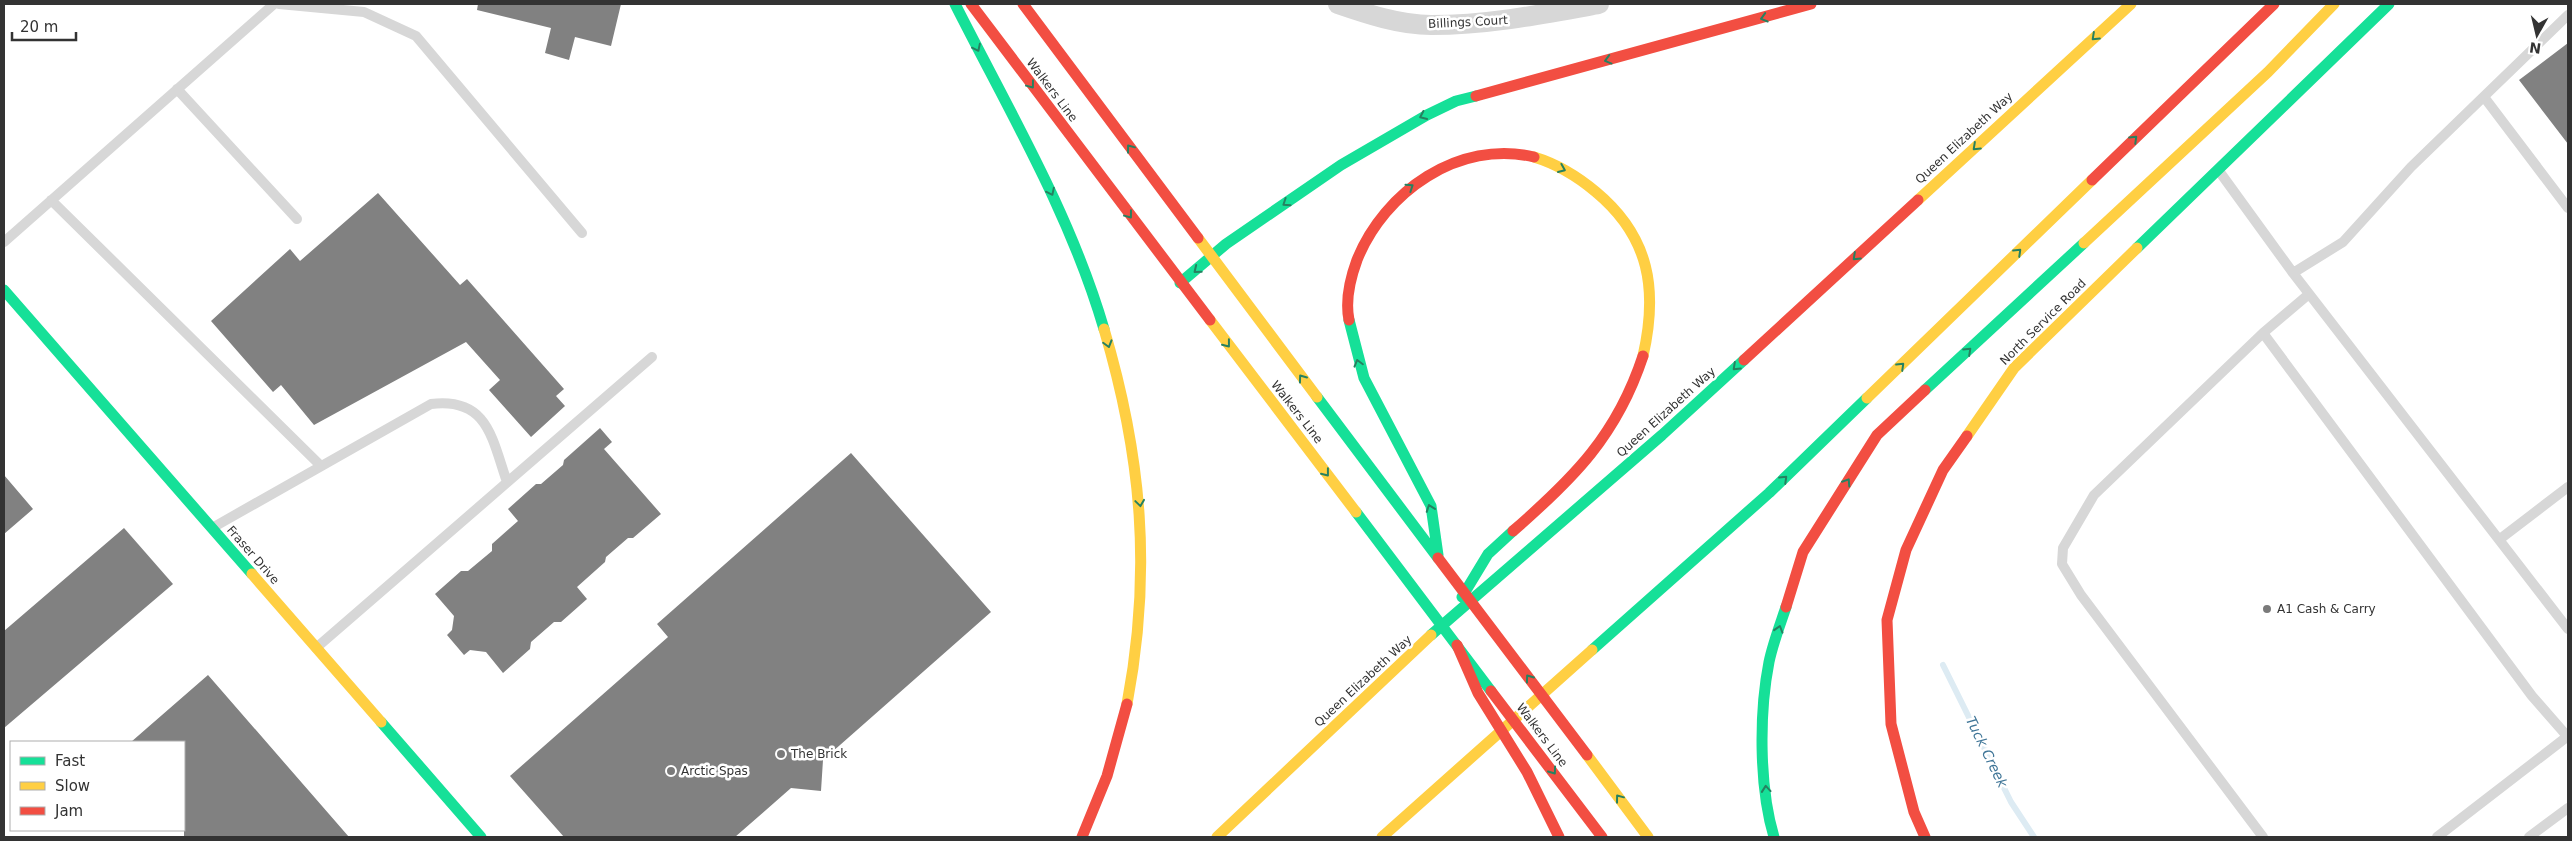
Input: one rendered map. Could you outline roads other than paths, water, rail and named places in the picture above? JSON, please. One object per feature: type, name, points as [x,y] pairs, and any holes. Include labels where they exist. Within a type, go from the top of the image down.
[{"type":"main road","points":[[955,4],[1014,117],[1074,241],[1097,306],[1124,401],[1134,460],[1142,516],[1143,580],[1140,640],[1121,731],[1095,809],[1082,837]]},
{"type":"main road","name":"Walkers Line","points":[[971,4],[1180,283],[1524,732],[1602,837]]},
{"type":"main road","name":"Walkers Line","points":[[1023,4],[1213,256],[1337,425],[1438,555],[1648,837]]},
{"type":"main road","points":[[1180,283],[1231,240],[1399,129],[1456,101],[1811,4]]},
{"type":"main road","name":"Queen Elizabeth Way","points":[[1217,837],[1447,620],[1662,435],[2131,4]]},
{"type":"main road","points":[[1419,821],[1429,804],[1769,494],[2274,4]]},
{"type":"main road","points":[[1774,837],[1768,817],[1764,764],[1763,716],[1769,661],[1803,552],[1877,435],[2268,72],[2334,4]]},
{"type":"main road","name":"North Service Road","points":[[1925,837],[1914,812],[1891,724],[1887,620],[1906,550],[1943,470],[2014,368],[2389,4]]},
{"type":"main road","points":[[1438,555],[1432,509],[1363,379],[1352,343],[1347,306],[1352,275],[1360,250],[1377,218],[1398,195],[1427,175],[1459,160],[1484,154],[1516,153],[1544,161],[1579,176],[1627,222],[1641,247],[1648,273],[1651,302],[1649,337],[1626,402],[1607,435],[1585,463],[1488,554],[1447,620]]},
{"type":"main road","name":"Fraser Drive","points":[[4,290],[481,837]]},
{"type":"main road","points":[[1382,837],[1769,494]]},
{"type":"main road","points":[[1457,645],[1478,693],[1527,772],[1559,837]]},
{"type":"street","name":"Billings Court","points":[[1338,4],[1376,17],[1430,25],[1516,19],[1547,9],[1600,4]]},
{"type":"lane","points":[[4,242],[274,4]]},
{"type":"lane","points":[[280,4],[364,12],[416,36],[582,233]]},
{"type":"lane","points":[[2293,272],[2342,242],[2412,166],[2568,15]]},
{"type":"lane","points":[[177,89],[297,219]]},
{"type":"lane","points":[[2484,97],[2568,208]]},
{"type":"lane","points":[[2218,171],[2309,294],[2568,628]]},
{"type":"lane","points":[[51,200],[321,466]]},
{"type":"lane","points":[[2263,837],[2087,603],[2062,564],[2063,548],[2094,495],[2263,333],[2309,294]]},
{"type":"lane","points":[[2263,333],[2532,696],[2568,736],[2437,837]]},
{"type":"lane","points":[[316,648],[652,357]]},
{"type":"lane","points":[[212,528],[431,404],[449,402],[468,409],[486,422],[508,482]]},
{"type":"lane","points":[[2500,539],[2568,487]]},
{"type":"lane","points":[[2529,837],[2568,808]]},
{"type":"waterway","name":"Tuck Creek","points":[[1943,665],[2011,802],[2034,837]]},
{"type":"place","name":"A1 Cash & Carry","points":[[2267,609]]},
{"type":"place","name":"The Brick","points":[[781,754]]},
{"type":"place","name":"Arctic Spas","points":[[671,771]]}]
